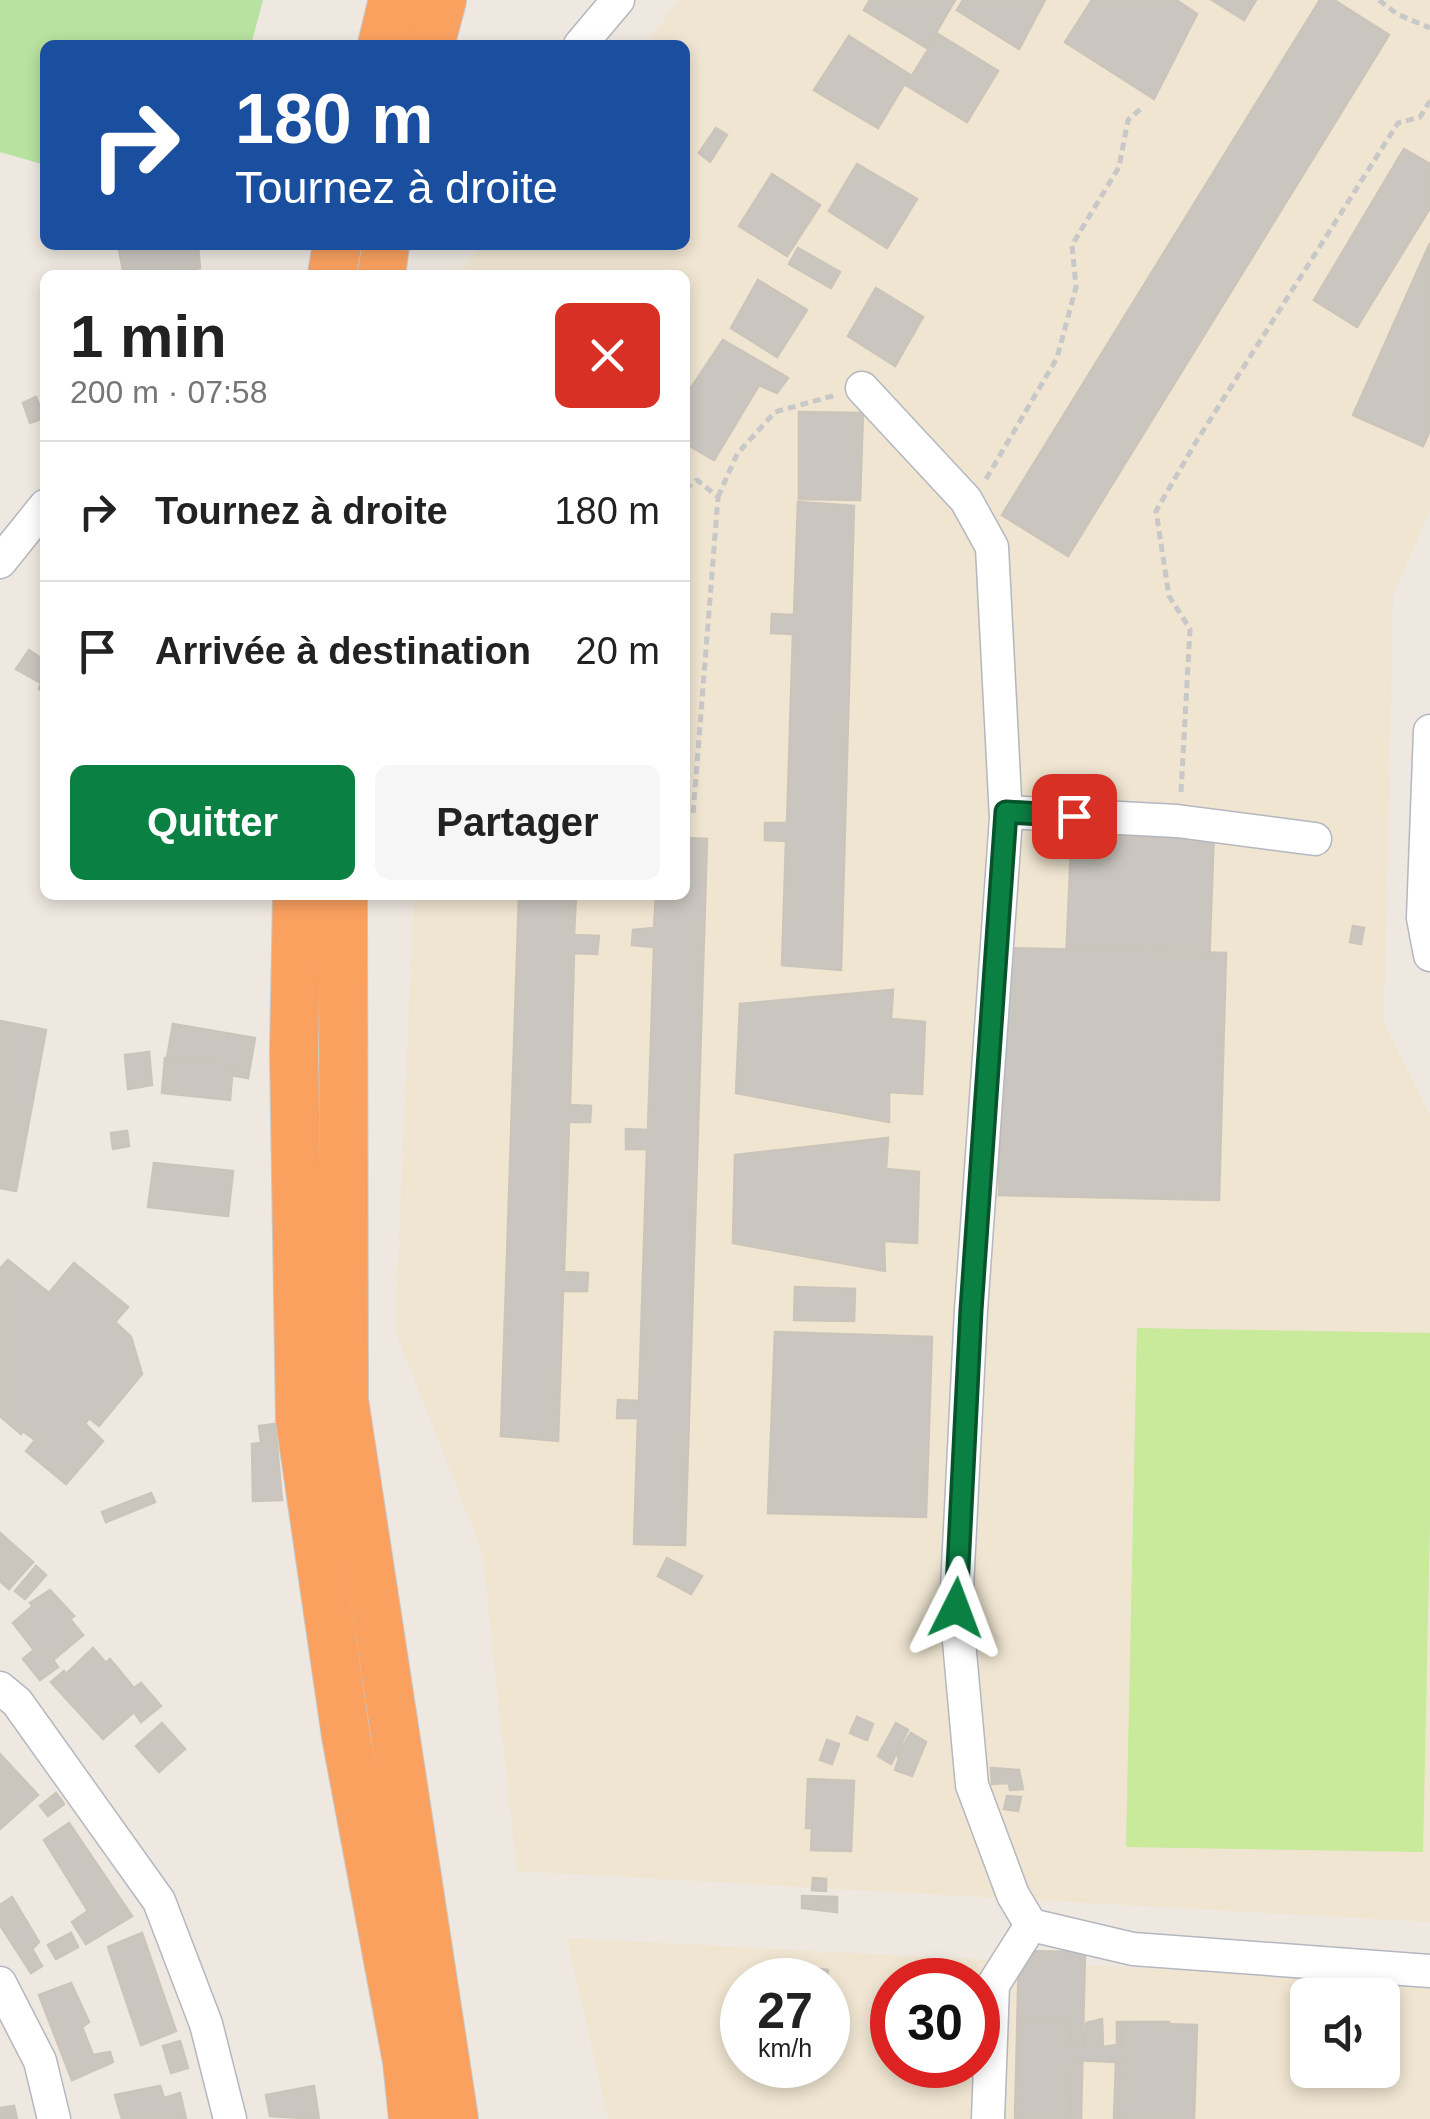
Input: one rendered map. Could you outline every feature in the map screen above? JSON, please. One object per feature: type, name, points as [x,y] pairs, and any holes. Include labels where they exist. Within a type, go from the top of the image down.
[{"type":"highway","points":[[383,40],[393,0]]},
{"type":"highway","points":[[431,40],[442,0]]},
{"type":"highway","points":[[297,900],[294,1052],[300,1420],[346,1736],[407,2061],[413,2119]]},
{"type":"highway","points":[[343,900],[344,1400],[454,2119]]},
{"type":"street","points":[[584,40],[618,0]]},
{"type":"street","points":[[318,270],[356,250]]},
{"type":"street","points":[[862,388],[968,504],[992,547],[1006,812],[971,1310],[956,1608],[972,1785],[1013,1895],[1031,1925],[1134,1949],[1430,1971]]},
{"type":"street","points":[[1,554],[40,511]]},
{"type":"street","points":[[1430,731],[1423,918],[1430,956]]},
{"type":"street","points":[[1006,812],[1177,821],[1316,839]]},
{"type":"street","points":[[0,1688],[17,1702],[159,1901],[206,2024],[230,2119]]},
{"type":"street","points":[[988,2119],[993,1985],[1031,1925]]},
{"type":"street","points":[[0,1984],[40,2062],[54,2119]]},
{"type":"path","points":[[1379,0],[1397,14],[1430,28]]},
{"type":"path","points":[[1177,821],[1190,679],[1190,630],[1170,596],[1156,511],[1398,123],[1420,117],[1430,101]]},
{"type":"path","points":[[968,504],[996,466],[1057,358],[1076,287],[1072,246],[1119,167],[1128,120],[1144,106]]},
{"type":"path","points":[[693,815],[718,497],[737,454],[775,412],[862,388]]},
{"type":"path","points":[[690,485],[697,480],[718,497]]},
{"type":"shaded area","points":[[680,0],[1430,0],[1430,511],[1393,594],[1384,1023],[1430,1115],[1430,1922],[517,1871],[482,1551],[395,1331],[414,900],[690,900],[690,270],[461,270],[477,250],[690,250],[690,40],[647,40]]},
{"type":"shaded area","points":[[567,1938],[951,1958],[870,1958],[870,2088],[1000,2088],[1000,1961],[1334,1978],[1290,1978],[1290,2088],[1400,2088],[1400,1981],[1430,1983],[1430,2119],[608,2119]]},
{"type":"green space","points":[[0,0],[263,0],[252,40],[40,40],[40,164],[0,152]]},
{"type":"green space","points":[[1137,1328],[1430,1333],[1423,1852],[1126,1847]]},
{"type":"building","points":[[870,0],[955,0],[927,48],[864,10]]},
{"type":"building","points":[[963,0],[1045,0],[1019,49],[957,10]]},
{"type":"building","points":[[1092,0],[1176,0],[1197,14],[1154,99],[1065,42]]},
{"type":"building","points":[[1212,0],[1256,0],[1244,20]]},
{"type":"building","points":[[1320,0],[1334,0],[1389,35],[1068,556],[1002,515]]},
{"type":"building","points":[[938,34],[998,71],[967,122],[906,85]]},
{"type":"building","points":[[849,36],[910,75],[878,128],[814,90]]},
{"type":"building","points":[[716,128],[727,135],[710,162],[699,153]]},
{"type":"building","points":[[1404,149],[1430,164],[1430,208],[1357,327],[1314,300]]},
{"type":"building","points":[[857,164],[917,199],[887,248],[829,211]]},
{"type":"building","points":[[772,174],[820,205],[787,256],[739,226]]},
{"type":"building","points":[[1430,243],[1430,430],[1423,446],[1353,415]]},
{"type":"building","points":[[798,248],[840,272],[831,288],[789,264]]},
{"type":"building","points":[[119,250],[198,250],[200,268],[123,270]]},
{"type":"building","points":[[758,280],[807,310],[777,357],[731,328]]},
{"type":"building","points":[[876,288],[923,317],[895,366],[848,336]]},
{"type":"building","points":[[723,340],[788,378],[777,393],[759,385],[714,460],[690,446],[690,390]]},
{"type":"building","points":[[36,397],[40,419],[30,423],[23,403]]},
{"type":"building","points":[[799,412],[863,413],[860,500],[799,499]]},
{"type":"building","points":[[798,502],[854,506],[841,970],[782,965],[786,841],[765,840],[765,823],[787,823],[793,634],[771,633],[772,614],[794,615]]},
{"type":"building","points":[[29,650],[40,658],[40,682],[16,669]]},
{"type":"building","points":[[1072,824],[1214,829],[1209,966],[1066,961]]},
{"type":"building","points":[[690,838],[707,839],[685,1545],[634,1544],[638,1418],[617,1418],[618,1400],[639,1401],[647,1149],[626,1149],[626,1129],[648,1130],[654,947],[632,945],[633,930],[654,928],[656,900],[690,900]]},
{"type":"building","points":[[519,900],[576,900],[574,935],[599,936],[597,954],[574,953],[570,1105],[591,1106],[590,1122],[569,1122],[564,1272],[588,1273],[587,1291],[563,1291],[558,1441],[501,1436]]},
{"type":"building","points":[[1353,926],[1364,928],[1361,944],[1350,942]]},
{"type":"building","points":[[1005,948],[1226,953],[1219,1200],[999,1195]]},
{"type":"building","points":[[893,990],[891,1019],[925,1022],[922,1094],[889,1092],[889,1122],[736,1093],[740,1004]]},
{"type":"building","points":[[0,1021],[46,1030],[16,1191],[0,1188]]},
{"type":"building","points":[[173,1024],[255,1038],[248,1078],[166,1064]]},
{"type":"building","points":[[149,1052],[152,1085],[128,1089],[125,1055]]},
{"type":"building","points":[[165,1058],[233,1065],[230,1100],[162,1093]]},
{"type":"building","points":[[127,1131],[129,1146],[113,1149],[111,1133]]},
{"type":"building","points":[[888,1138],[886,1169],[919,1172],[917,1243],[884,1241],[885,1271],[733,1243],[735,1155]]},
{"type":"building","points":[[154,1163],[233,1171],[228,1216],[148,1207]]},
{"type":"building","points":[[8,1260],[49,1293],[74,1263],[128,1307],[115,1322],[131,1337],[142,1374],[99,1426],[89,1418],[85,1424],[103,1441],[66,1484],[26,1451],[35,1440],[0,1416],[0,1269]]},
{"type":"building","points":[[795,1287],[855,1289],[854,1321],[794,1320]]},
{"type":"building","points":[[775,1332],[932,1337],[926,1517],[768,1513]]},
{"type":"building","points":[[275,1424],[282,1500],[253,1501],[252,1444],[261,1443],[259,1426]]},
{"type":"building","points":[[151,1493],[155,1502],[106,1522],[102,1512]]},
{"type":"building","points":[[0,1533],[33,1562],[9,1589],[0,1581]]},
{"type":"building","points":[[667,1558],[702,1576],[691,1594],[658,1576]]},
{"type":"building","points":[[36,1566],[46,1575],[25,1599],[15,1591]]},
{"type":"building","points":[[50,1590],[74,1616],[70,1619],[83,1635],[53,1660],[58,1667],[40,1680],[23,1659],[34,1650],[13,1623],[33,1606],[30,1603]]},
{"type":"building","points":[[93,1648],[106,1663],[110,1659],[134,1688],[141,1683],[161,1706],[141,1722],[134,1712],[103,1739],[51,1682],[64,1671],[66,1674]]},
{"type":"building","points":[[857,1717],[873,1724],[867,1740],[850,1733]]},
{"type":"building","points":[[162,1723],[185,1749],[159,1772],[136,1746]]},
{"type":"building","points":[[896,1723],[908,1730],[891,1764],[878,1756]]},
{"type":"building","points":[[911,1733],[926,1742],[912,1776],[895,1770],[897,1755]]},
{"type":"building","points":[[827,1740],[839,1744],[832,1764],[820,1760]]},
{"type":"building","points":[[0,1754],[38,1795],[0,1829]]},
{"type":"building","points":[[991,1768],[1019,1770],[1023,1789],[1010,1790],[1009,1783],[992,1784]]},
{"type":"building","points":[[808,1779],[854,1781],[851,1851],[811,1850],[812,1828],[806,1828]]},
{"type":"building","points":[[56,1793],[64,1804],[48,1816],[40,1806]]},
{"type":"building","points":[[1007,1796],[1021,1797],[1018,1811],[1004,1809]]},
{"type":"building","points":[[69,1823],[132,1916],[86,1944],[72,1922],[88,1911],[44,1840]]},
{"type":"building","points":[[813,1878],[826,1879],[826,1891],[812,1890]]},
{"type":"building","points":[[802,1896],[837,1897],[837,1912],[802,1908]]},
{"type":"building","points":[[12,1897],[39,1942],[32,1949],[42,1966],[31,1973],[0,1925],[0,1905]]},
{"type":"building","points":[[71,1933],[78,1947],[56,1959],[48,1945]]},
{"type":"building","points":[[142,1933],[176,2031],[141,2045],[108,1947]]},
{"type":"building","points":[[1019,1951],[1085,1952],[1081,2119],[1015,2119]]},
{"type":"building","points":[[71,1983],[89,2022],[82,2027],[93,2055],[110,2052],[113,2062],[72,2080],[39,1995]]},
{"type":"building","points":[[1019,2018],[1072,2021],[1070,2045],[1084,2046],[1086,2023],[1102,2019],[1103,2047],[1117,2045],[1117,2022],[1169,2022],[1165,2119],[1114,2119],[1116,2062],[1072,2060],[1070,2119],[1016,2119]]},
{"type":"building","points":[[1122,2023],[1197,2025],[1194,2119],[1119,2119]]},
{"type":"building","points":[[180,2041],[188,2068],[171,2073],[163,2046]]},
{"type":"building","points":[[160,2086],[164,2098],[180,2093],[186,2119],[122,2119],[115,2095]]},
{"type":"building","points":[[314,2086],[319,2119],[270,2116],[266,2095]]},
{"type":"building","points":[[14,2106],[17,2119],[0,2119],[0,2108]]},
{"type":"route","points":[[956,1608],[971,1310],[1006,812],[1074,816]]}]
